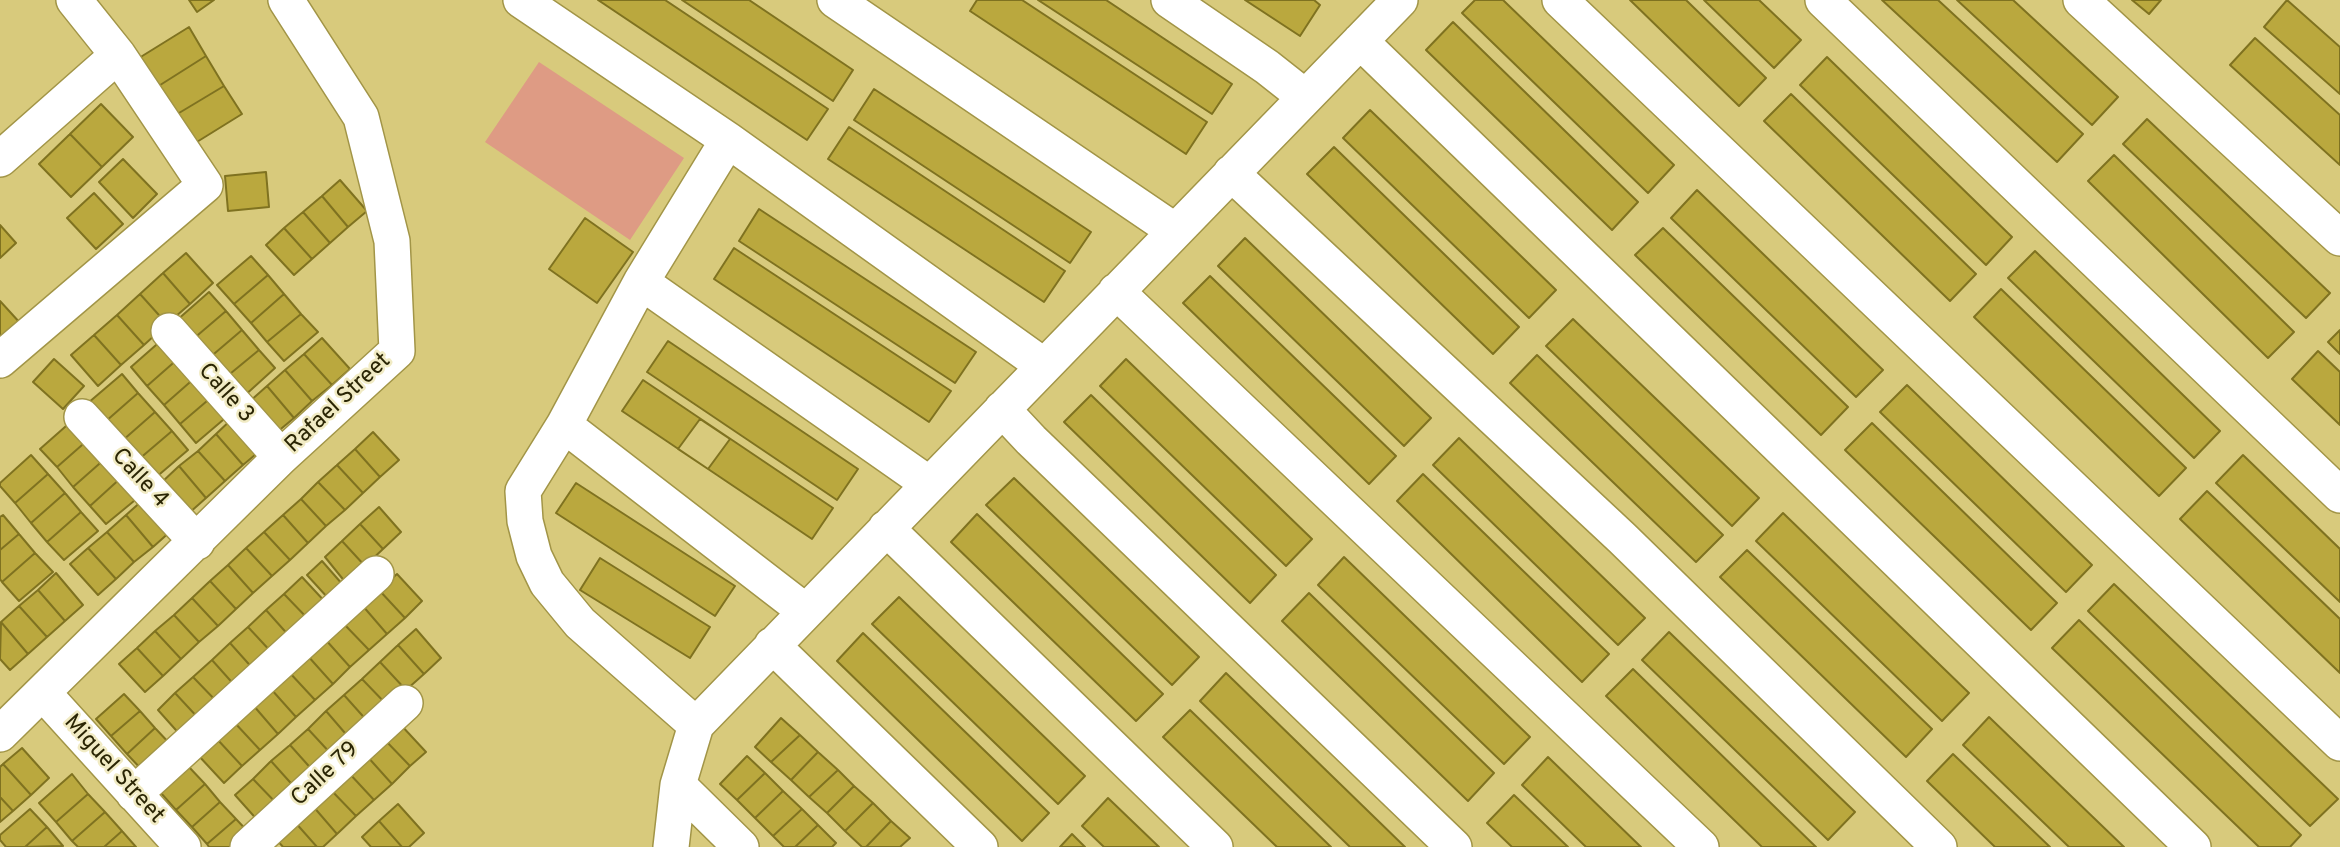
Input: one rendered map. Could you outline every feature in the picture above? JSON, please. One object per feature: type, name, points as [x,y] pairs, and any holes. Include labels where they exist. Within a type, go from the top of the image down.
[{"type":"street","points":[[0,360],[205,185],[118,55],[75,0]]},
{"type":"street","name":"Rafael Street","points":[[0,734],[44,694],[281,457],[397,351],[392,241],[361,117],[286,0]]},
{"type":"street","points":[[521,0],[728,140],[1044,366]]},
{"type":"street","points":[[835,0],[1175,231]]},
{"type":"street","points":[[1169,0],[1267,67],[1305,97]]},
{"type":"street","points":[[671,847],[678,785],[696,725],[1400,0]]},
{"type":"street","points":[[1560,0],[2340,743]]},
{"type":"street","points":[[1823,0],[2340,495]]},
{"type":"street","points":[[2081,0],[2340,238]]},
{"type":"street","points":[[1360,41],[2193,847]]},
{"type":"street","points":[[0,159],[118,55]]},
{"type":"street","points":[[696,725],[580,623],[547,583],[534,556],[525,521],[523,491],[564,425],[641,282],[728,140]]},
{"type":"street","points":[[1231,173],[1622,538],[1939,847]]},
{"type":"street","points":[[641,282],[929,484]]},
{"type":"street","points":[[1116,291],[1701,847]]},
{"type":"street","name":"Calle 3","points":[[169,331],[281,457]]},
{"type":"street","points":[[1002,409],[1454,847]]},
{"type":"street","name":"Calle 4","points":[[82,417],[197,542]]},
{"type":"street","points":[[564,425],[805,611]]},
{"type":"street","points":[[886,528],[1215,847]]},
{"type":"street","points":[[134,794],[376,574]]},
{"type":"street","points":[[772,645],[980,847]]},
{"type":"street","name":"Miguel Street","points":[[44,694],[183,847]]},
{"type":"street","name":"Calle 79","points":[[248,847],[405,703]]},
{"type":"street","points":[[678,785],[741,847]]},
{"type":"shaded area","points":[[539,62],[684,158],[630,240],[485,142]]},
{"type":"building","points":[[189,0],[214,0],[197,12]]},
{"type":"building","points":[[598,0],[665,0],[828,109],[807,140]]},
{"type":"building","points":[[682,0],[749,0],[853,70],[833,101]]},
{"type":"building","points":[[977,0],[1022,0],[1207,122],[1186,154],[970,11]]},
{"type":"building","points":[[1038,0],[1106,0],[1232,84],[1212,114]]},
{"type":"building","points":[[1245,0],[1314,0],[1320,5],[1300,36]]},
{"type":"building","points":[[1475,0],[1503,0],[1674,165],[1648,193],[1462,13]]},
{"type":"building","points":[[1630,0],[1686,0],[1766,78],[1739,106]]},
{"type":"building","points":[[1704,0],[1759,0],[1801,40],[1774,68]]},
{"type":"building","points":[[1882,0],[1938,0],[2083,134],[2057,162]]},
{"type":"building","points":[[1957,0],[2013,0],[2118,97],[2092,125]]},
{"type":"building","points":[[2132,0],[2161,0],[2149,14]]},
{"type":"building","points":[[2287,0],[2340,47],[2340,94],[2264,27]]},
{"type":"building","points":[[1453,22],[1638,202],[1612,230],[1426,50]]},
{"type":"building","points":[[189,27],[206,56],[157,87],[139,58]]},
{"type":"building","points":[[2255,38],[2340,115],[2340,165],[2230,65]]},
{"type":"building","points":[[206,56],[224,86],[174,116],[157,87]]},
{"type":"building","points":[[1827,57],[2012,237],[1986,265],[1800,85]]},
{"type":"building","points":[[224,86],[242,114],[192,145],[174,116]]},
{"type":"building","points":[[874,89],[1091,232],[1070,263],[854,120]]},
{"type":"building","points":[[1791,94],[1976,274],[1950,301],[1764,121]]},
{"type":"building","points":[[101,104],[133,137],[102,167],[70,134]]},
{"type":"building","points":[[1370,110],[1556,290],[1529,318],[1343,138]]},
{"type":"building","points":[[2147,119],[2330,293],[2306,318],[2123,144]]},
{"type":"building","points":[[849,127],[1065,271],[1044,302],[828,159]]},
{"type":"building","points":[[70,134],[102,167],[71,197],[39,164]]},
{"type":"building","points":[[1334,147],[1519,327],[1493,354],[1307,174]]},
{"type":"building","points":[[2114,155],[2294,332],[2268,358],[2088,181]]},
{"type":"building","points":[[123,159],[157,194],[133,218],[99,182]]},
{"type":"building","points":[[266,172],[269,207],[228,211],[225,176]]},
{"type":"building","points":[[340,180],[367,211],[348,227],[322,196]]},
{"type":"building","points":[[1697,190],[1883,370],[1856,397],[1671,218]]},
{"type":"building","points":[[94,193],[123,224],[96,249],[67,218]]},
{"type":"building","points":[[322,196],[348,227],[330,243],[303,212]]},
{"type":"building","points":[[759,209],[976,352],[955,383],[739,241]]},
{"type":"building","points":[[303,212],[330,243],[312,259],[284,228]]},
{"type":"building","points":[[585,218],[633,252],[597,303],[549,269]]},
{"type":"building","points":[[0,225],[16,243],[0,258]]},
{"type":"building","points":[[284,228],[312,259],[294,275],[266,245]]},
{"type":"building","points":[[1663,228],[1848,407],[1821,435],[1635,255]]},
{"type":"building","points":[[1245,238],[1431,418],[1404,446],[1218,266]]},
{"type":"building","points":[[734,248],[951,391],[929,422],[714,279]]},
{"type":"building","points":[[2035,251],[2220,431],[2194,458],[2008,278]]},
{"type":"building","points":[[186,253],[213,283],[190,304],[163,273]]},
{"type":"building","points":[[251,256],[268,275],[234,304],[217,285]]},
{"type":"building","points":[[163,273],[190,304],[167,324],[140,294]]},
{"type":"building","points":[[268,275],[284,294],[251,323],[234,304]]},
{"type":"building","points":[[1210,276],[1396,456],[1369,484],[1183,303]]},
{"type":"building","points":[[2001,289],[2186,468],[2159,496],[1974,317]]},
{"type":"building","points":[[209,292],[226,311],[192,340],[176,321]]},
{"type":"building","points":[[140,294],[167,324],[144,345],[117,315]]},
{"type":"building","points":[[284,294],[301,314],[267,342],[251,323]]},
{"type":"building","points":[[0,301],[21,324],[0,343]]},
{"type":"building","points":[[226,311],[242,330],[208,359],[192,340]]},
{"type":"building","points":[[301,314],[318,332],[284,361],[267,342]]},
{"type":"building","points":[[117,315],[144,345],[121,365],[94,335]]},
{"type":"building","points":[[1573,319],[1759,498],[1732,526],[1546,346]]},
{"type":"building","points":[[242,330],[259,350],[225,378],[208,359]]},
{"type":"building","points":[[2340,330],[2340,354],[2328,342]]},
{"type":"building","points":[[94,335],[121,365],[98,386],[71,355]]},
{"type":"building","points":[[164,338],[180,357],[147,386],[131,367]]},
{"type":"building","points":[[322,338],[350,369],[332,385],[304,354]]},
{"type":"building","points":[[668,341],[858,469],[837,500],[647,372]]},
{"type":"building","points":[[259,350],[275,368],[242,398],[225,378]]},
{"type":"building","points":[[2318,351],[2340,372],[2340,425],[2292,379]]},
{"type":"building","points":[[304,354],[332,385],[312,401],[285,370]]},
{"type":"building","points":[[1537,355],[1723,535],[1696,562],[1510,383]]},
{"type":"building","points":[[180,357],[197,376],[164,405],[147,386]]},
{"type":"building","points":[[54,359],[84,386],[63,409],[33,382]]},
{"type":"building","points":[[1126,359],[1312,539],[1286,566],[1100,386]]},
{"type":"building","points":[[285,370],[312,401],[294,418],[267,386]]},
{"type":"building","points":[[122,374],[138,393],[105,422],[88,403]]},
{"type":"building","points":[[197,376],[214,395],[180,424],[164,405]]},
{"type":"building","points":[[643,380],[833,508],[812,539],[622,411]]},
{"type":"building","points":[[1907,385],[2092,565],[2066,592],[1880,412]]},
{"type":"building","points":[[267,386],[294,418],[276,433],[249,402]]},
{"type":"building","points":[[138,393],[155,412],[122,441],[105,422]]},
{"type":"building","points":[[214,395],[230,414],[196,443],[180,424]]},
{"type":"building","points":[[1091,395],[1276,575],[1250,603],[1064,422]]},
{"type":"building","points":[[155,412],[172,431],[138,460],[122,441]]},
{"type":"building","points":[[234,417],[262,449],[243,465],[216,434]]},
{"type":"building","points":[[74,419],[90,438],[57,467],[40,449]]},
{"type":"building","points":[[700,419],[730,439],[708,469],[678,449]]},
{"type":"building","points":[[1872,423],[2057,603],[2031,630],[1845,450]]},
{"type":"building","points":[[172,431],[188,450],[154,479],[138,460]]},
{"type":"building","points":[[373,432],[399,460],[380,477],[355,449]]},
{"type":"building","points":[[216,434],[243,465],[225,481],[198,451]]},
{"type":"building","points":[[90,438],[107,457],[73,487],[57,467]]},
{"type":"building","points":[[1459,438],[1645,618],[1618,645],[1433,465]]},
{"type":"building","points":[[355,449],[380,477],[363,493],[337,465]]},
{"type":"building","points":[[198,451],[225,481],[206,498],[179,466]]},
{"type":"building","points":[[31,455],[48,474],[15,503],[0,483]]},
{"type":"building","points":[[2243,455],[2340,549],[2340,602],[2216,483]]},
{"type":"building","points":[[107,457],[123,476],[90,506],[73,487]]},
{"type":"building","points":[[337,465],[363,493],[345,510],[318,482]]},
{"type":"building","points":[[179,466],[206,498],[188,514],[161,483]]},
{"type":"building","points":[[48,474],[65,493],[31,523],[15,503]]},
{"type":"building","points":[[1423,474],[1609,654],[1582,682],[1397,501]]},
{"type":"building","points":[[123,476],[140,496],[106,524],[90,506]]},
{"type":"building","points":[[1014,478],[1199,657],[1172,685],[986,505]]},
{"type":"building","points":[[318,482],[345,510],[326,526],[301,499]]},
{"type":"building","points":[[576,483],[735,586],[715,616],[556,513]]},
{"type":"building","points":[[2207,491],[2340,619],[2340,673],[2180,519]]},
{"type":"building","points":[[65,493],[81,512],[47,542],[31,523]]},
{"type":"building","points":[[144,499],[172,530],[153,547],[126,515]]},
{"type":"building","points":[[301,499],[326,526],[308,543],[283,515]]},
{"type":"building","points":[[379,507],[401,532],[383,549],[360,524]]},
{"type":"building","points":[[81,512],[98,531],[64,560],[47,542]]},
{"type":"building","points":[[1783,513],[1969,693],[1942,721],[1756,541]]},
{"type":"building","points":[[977,514],[1163,694],[1136,721],[951,542]]},
{"type":"building","points":[[3,515],[19,534],[0,550],[0,517]]},
{"type":"building","points":[[126,515],[153,547],[134,562],[107,532]]},
{"type":"building","points":[[283,515],[308,543],[290,560],[264,532]]},
{"type":"building","points":[[360,524],[383,549],[365,566],[342,541]]},
{"type":"building","points":[[107,532],[134,562],[116,579],[88,548]]},
{"type":"building","points":[[264,532],[290,560],[272,576],[246,548]]},
{"type":"building","points":[[19,534],[35,553],[2,582],[0,550]]},
{"type":"building","points":[[342,541],[365,566],[346,583],[325,557]]},
{"type":"building","points":[[88,548],[116,579],[98,595],[70,564]]},
{"type":"building","points":[[246,548],[272,576],[253,593],[228,565]]},
{"type":"building","points":[[1747,550],[1932,729],[1906,757],[1720,577]]},
{"type":"building","points":[[35,553],[53,572],[19,601],[2,582]]},
{"type":"building","points":[[1344,557],[1530,737],[1504,764],[1318,585]]},
{"type":"building","points":[[600,558],[710,627],[690,658],[580,590]]},
{"type":"building","points":[[322,561],[343,585],[328,598],[307,575]]},
{"type":"building","points":[[228,565],[253,593],[236,609],[210,581]]},
{"type":"building","points":[[56,573],[83,605],[65,621],[38,590]]},
{"type":"building","points":[[397,574],[422,601],[405,618],[379,590]]},
{"type":"building","points":[[302,577],[328,605],[310,621],[284,594]]},
{"type":"building","points":[[210,581],[236,609],[218,626],[192,598]]},
{"type":"building","points":[[2114,584],[2338,799],[2310,826],[2088,611]]},
{"type":"building","points":[[38,590],[65,621],[47,637],[19,606]]},
{"type":"building","points":[[379,590],[405,618],[387,634],[362,605]]},
{"type":"building","points":[[1309,593],[1494,773],[1468,801],[1282,621]]},
{"type":"building","points":[[284,594],[310,621],[291,638],[266,610]]},
{"type":"building","points":[[899,597],[1085,776],[1058,804],[872,624]]},
{"type":"building","points":[[192,598],[218,626],[199,642],[174,615]]},
{"type":"building","points":[[362,605],[387,634],[369,650],[343,623]]},
{"type":"building","points":[[19,606],[47,637],[28,654],[1,622]]},
{"type":"building","points":[[266,610],[291,638],[274,655],[248,627]]},
{"type":"building","points":[[174,615],[199,642],[181,659],[155,631]]},
{"type":"building","points":[[2079,620],[2301,835],[2290,847],[2259,847],[2052,648]]},
{"type":"building","points":[[1,622],[28,654],[10,670],[0,659]]},
{"type":"building","points":[[343,623],[369,650],[350,667],[325,639]]},
{"type":"building","points":[[248,627],[274,655],[255,671],[230,643]]},
{"type":"building","points":[[416,629],[441,658],[424,674],[398,645]]},
{"type":"building","points":[[155,631],[181,659],[163,676],[137,648]]},
{"type":"building","points":[[1669,632],[1855,812],[1828,840],[1642,660]]},
{"type":"building","points":[[863,633],[1049,813],[1022,841],[837,661]]},
{"type":"building","points":[[325,639],[350,667],[333,684],[307,655]]},
{"type":"building","points":[[230,643],[255,671],[237,688],[212,660]]},
{"type":"building","points":[[398,645],[424,674],[406,690],[380,662]]},
{"type":"building","points":[[137,648],[163,676],[145,692],[119,664]]},
{"type":"building","points":[[307,655],[333,684],[315,700],[289,672]]},
{"type":"building","points":[[212,660],[237,688],[219,704],[193,677]]},
{"type":"building","points":[[380,662],[406,690],[388,706],[362,679]]},
{"type":"building","points":[[1633,669],[1816,847],[1762,847],[1606,696]]},
{"type":"building","points":[[289,672],[315,700],[296,717],[271,689]]},
{"type":"building","points":[[1226,673],[1405,847],[1350,847],[1200,701]]},
{"type":"building","points":[[193,677],[219,704],[201,721],[175,693]]},
{"type":"building","points":[[362,679],[388,706],[369,723],[344,695]]},
{"type":"building","points":[[271,689],[296,717],[278,734],[253,705]]},
{"type":"building","points":[[175,693],[201,721],[183,738],[158,710]]},
{"type":"building","points":[[124,694],[140,711],[111,736],[96,719]]},
{"type":"building","points":[[344,695],[369,723],[351,740],[326,711]]},
{"type":"building","points":[[253,705],[278,734],[260,750],[234,722]]},
{"type":"building","points":[[1190,710],[1331,847],[1277,847],[1163,737]]},
{"type":"building","points":[[140,711],[155,728],[127,754],[111,736]]},
{"type":"building","points":[[326,711],[351,740],[333,756],[308,729]]},
{"type":"building","points":[[1989,717],[2124,847],[2069,847],[1963,745]]},
{"type":"building","points":[[781,718],[800,735],[771,762],[755,747]]},
{"type":"building","points":[[234,722],[260,750],[242,766],[217,739]]},
{"type":"building","points":[[400,724],[426,752],[410,766],[384,739]]},
{"type":"building","points":[[155,728],[171,745],[143,771],[127,754]]},
{"type":"building","points":[[308,729],[333,756],[315,773],[290,745]]},
{"type":"building","points":[[800,735],[818,752],[791,780],[771,762]]},
{"type":"building","points":[[217,739],[242,766],[224,783],[198,755]]},
{"type":"building","points":[[384,739],[410,766],[392,784],[366,755]]},
{"type":"building","points":[[290,745],[315,773],[297,790],[271,761]]},
{"type":"building","points":[[22,748],[49,778],[31,795],[3,764]]},
{"type":"building","points":[[818,752],[838,770],[809,797],[791,780]]},
{"type":"building","points":[[1953,754],[2050,847],[1995,847],[1927,781]]},
{"type":"building","points":[[366,755],[392,784],[374,800],[348,772]]},
{"type":"building","points":[[747,756],[765,773],[737,800],[720,784]]},
{"type":"building","points":[[1548,757],[1641,847],[1586,847],[1522,785]]},
{"type":"building","points":[[271,761],[297,790],[279,806],[253,779]]},
{"type":"building","points":[[3,764],[31,795],[13,811],[0,797],[0,767]]},
{"type":"building","points":[[189,767],[205,784],[176,810],[161,793]]},
{"type":"building","points":[[838,770],[854,786],[827,813],[809,797]]},
{"type":"building","points":[[348,772],[374,800],[356,816],[330,789]]},
{"type":"building","points":[[765,773],[783,791],[755,818],[737,800]]},
{"type":"building","points":[[72,774],[88,794],[56,822],[39,803]]},
{"type":"building","points":[[253,779],[279,806],[260,823],[235,795]]},
{"type":"building","points":[[205,784],[220,802],[192,827],[176,810]]},
{"type":"building","points":[[854,786],[873,803],[845,831],[827,813]]},
{"type":"building","points":[[330,789],[356,816],[337,834],[312,805]]},
{"type":"building","points":[[783,791],[802,809],[773,836],[755,818]]},
{"type":"building","points":[[88,794],[105,812],[72,841],[56,822]]},
{"type":"building","points":[[1514,795],[1568,847],[1512,847],[1487,823]]},
{"type":"building","points":[[0,797],[13,811],[0,822]]},
{"type":"building","points":[[1108,798],[1159,847],[1104,847],[1082,826]]},
{"type":"building","points":[[220,802],[236,819],[207,844],[192,827]]},
{"type":"building","points":[[873,803],[891,821],[866,847],[862,847],[845,831]]},
{"type":"building","points":[[398,804],[424,833],[409,847],[402,847],[379,821]]},
{"type":"building","points":[[312,805],[337,834],[323,847],[317,847],[294,821]]},
{"type":"building","points":[[30,809],[47,827],[25,847],[6,847],[0,840],[0,835]]},
{"type":"building","points":[[802,809],[818,825],[795,847],[784,847],[773,836]]},
{"type":"building","points":[[105,812],[122,831],[104,847],[78,847],[72,841]]},
{"type":"building","points":[[236,819],[252,836],[240,847],[209,847],[207,844]]},
{"type":"building","points":[[294,821],[317,847],[283,847],[276,839]]},
{"type":"building","points":[[379,821],[402,847],[371,847],[362,837]]},
{"type":"building","points":[[891,821],[910,838],[900,847],[866,847]]},
{"type":"building","points":[[818,825],[836,843],[832,847],[795,847]]},
{"type":"building","points":[[47,827],[63,846],[25,847]]},
{"type":"building","points":[[122,831],[136,847],[104,847]]},
{"type":"building","points":[[1072,834],[1085,847],[1060,847]]}]
